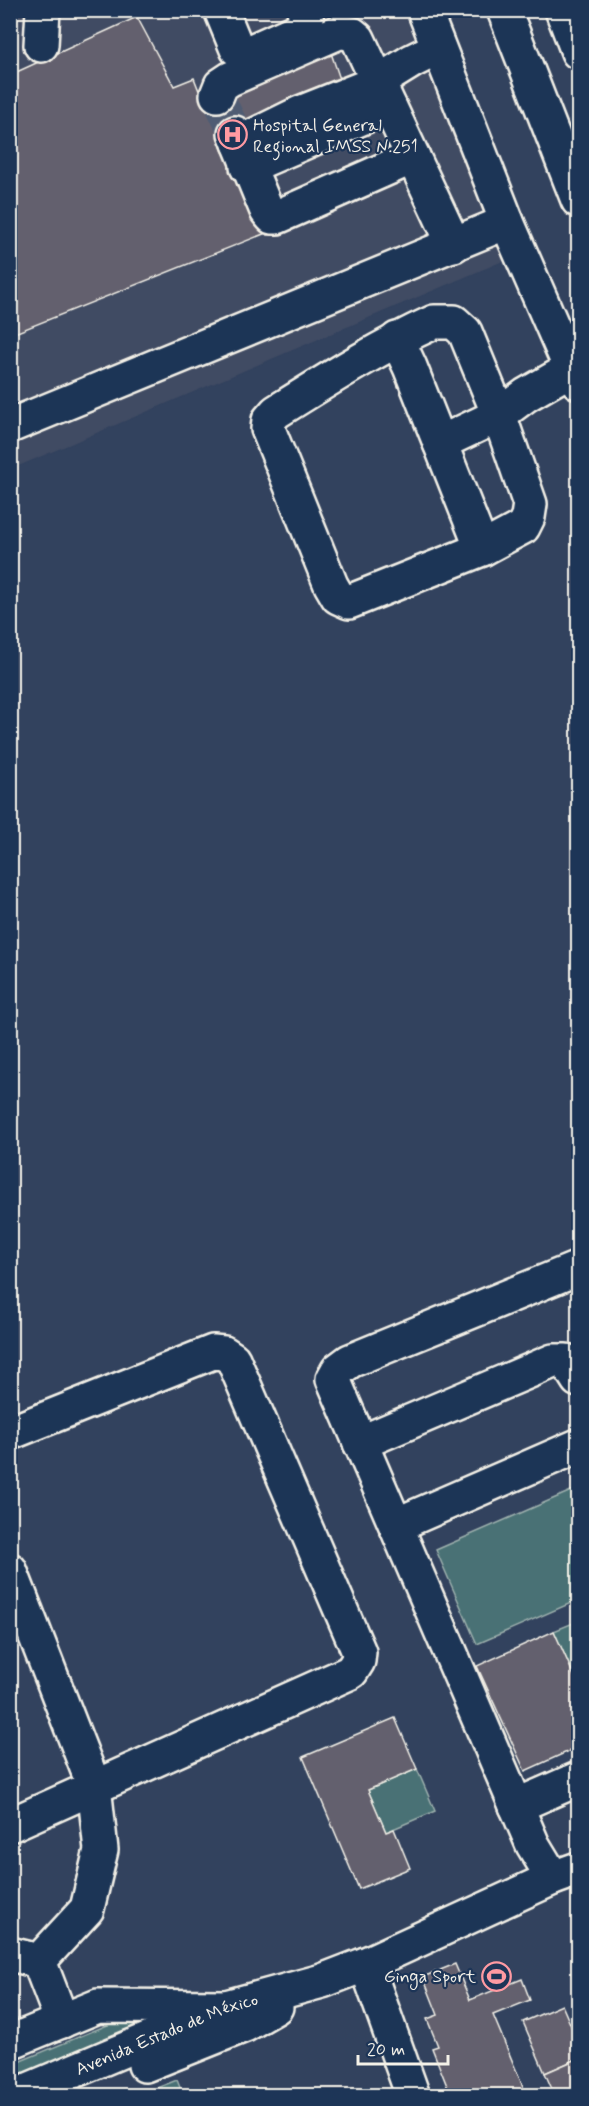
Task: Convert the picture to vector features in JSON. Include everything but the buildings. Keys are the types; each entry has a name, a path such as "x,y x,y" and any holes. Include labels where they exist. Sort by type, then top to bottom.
{"main road":[{"path":"41,45 43,10"},
{"path":"221,10 237,49 245,54 305,27 307,22 304,10"},
{"path":"424,10 507,222 575,375 526,395 499,416 440,443"},
{"path":"504,10 579,200"},
{"path":"562,10 579,51"},
{"path":"218,95 221,85 230,79 341,31 352,34 358,39 454,245"},
{"path":"413,157 277,217 272,217 267,211 240,148 384,94 412,61 438,48"},
{"path":"10,426 507,222"},
{"path":"434,322 454,322 465,332 499,416 530,504 528,517 523,527 482,549 349,602 338,597 323,564 268,429 269,420 276,412 397,339 434,322"},
{"path":"397,339 482,549"},
{"path":"566,1874 533,1845 333,1379 338,1370 350,1361 579,1268"},
{"path":"10,1433 213,1352 224,1353 233,1359 359,1652 358,1661 351,1672 10,1825"},
{"path":"360,1443 553,1361 566,1361 579,1380"},
{"path":"396,1525 579,1446"},
{"path":"10,1570 94,1786 101,1850 87,1910 25,1957 62,2021"},
{"path":"516,1806 579,1779"},
{"name":"Avenida Estado de México","path":"14,2096 226,2007 322,1981 366,1964 566,1874"},
{"path":"366,1964 413,2096"},
{"name":"Avenida Estado de México","path":"71,2096 244,2025 322,1981"},
{"path":"10,2042 98,2006 226,2007"}],"shaded area":[{"name":"Hospital General Regional IMSS N.251","path":"11,11 403,11 505,260 11,469"}],"green space":[{"path":"578,1488 578,1600 477,1644 436,1550"},
{"path":"578,1621 578,1685 554,1631"},
{"path":"417,1769 435,1811 386,1832 368,1790"},
{"path":"184,2014 11,2087 11,2065 110,2024"},
{"path":"177,2080 183,2095 139,2095"}],"tunnel":[{"path":"217,95 235,133"}],"place":[{"name":"Hospital General Regional IMSS N.251","path":"232,135"},
{"name":"Ginga Sport","path":"497,1976"}]}
